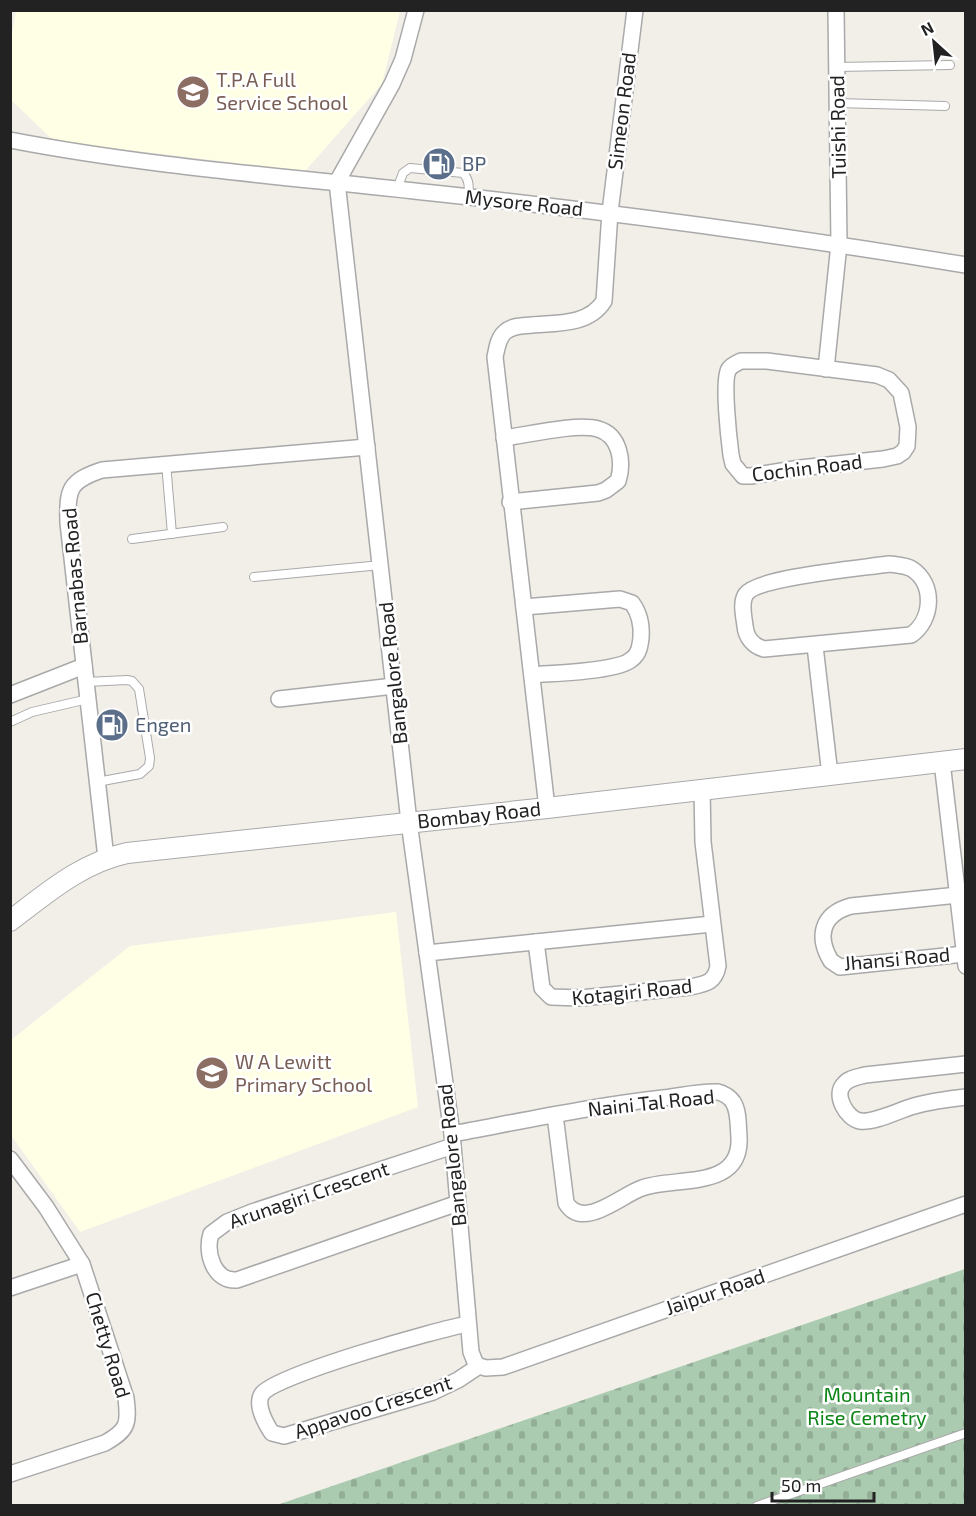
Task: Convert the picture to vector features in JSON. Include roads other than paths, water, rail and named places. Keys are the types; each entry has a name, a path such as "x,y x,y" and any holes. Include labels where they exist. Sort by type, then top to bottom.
{"street":[{"path":"337,182 396,76 416,10"},
{"name":"Simeon Road","path":"547,808 495,357 500,337 512,327 574,321 592,315 604,301 610,212 635,10"},
{"name":"Tuishi Road","path":"836,10 839,244"},
{"name":"Mysore Road","path":"10,140 78,153 152,163 610,212 839,244 966,265"},
{"name":"Bangalore Road","path":"337,182 409,822 452,1140 468,1324 475,1359"},
{"path":"826,369 839,244"},
{"name":"Cochin Road","path":"741,362 767,362 826,369 877,375 896,386 904,404 908,427 907,446 903,452 883,459 743,476 733,464 731,455 726,388 726,376 729,369 735,363 741,362"},
{"path":"504,438 582,427 599,429 614,441 621,463 618,481 606,490 586,495 510,502"},
{"name":"Barnabas Road","path":"106,858 68,523 70,489 84,476 102,470 367,447"},
{"path":"889,564 912,569 919,575 926,588 928,614 919,629 903,637 815,646 775,650 756,647 746,630 743,605 745,596 755,587 766,583 889,564"},
{"path":"524,607 620,599 632,603 641,621 640,646 637,654 631,660 610,668 532,675"},
{"path":"815,646 830,775"},
{"path":"10,695 84,666"},
{"path":"279,699 394,686"},
{"name":"Bombay Road","path":"10,921 74,874 106,858 127,853 547,808 966,759"},
{"name":"Jhansi Road","path":"942,762 958,895 965,960 852,967 840,967 831,962 825,942 824,927 826,920 838,910 851,906 958,895"},
{"name":"Kotagiri Road","path":"536,942 542,988 550,997 581,998 680,988 707,984 713,980 717,975 718,966 703,842 702,789"},
{"path":"427,953 712,924"},
{"path":"966,1064 853,1078 841,1087 840,1097 852,1119 866,1121 917,1105 966,1097"},
{"name":"Naini Tal Road","path":"452,1140 555,1115 644,1100 719,1092 730,1098 737,1111 738,1154 729,1168 711,1176 645,1186 597,1211 582,1215 572,1211 566,1203 555,1115"},
{"name":"Arunagiri Crescent","path":"452,1140 227,1222 211,1234 209,1249 211,1259 221,1276 229,1281 237,1280 458,1203"},
{"name":"Chetty Road","path":"10,1159 46,1207 82,1264 126,1398 128,1418 125,1428 118,1436 105,1443 10,1474"},
{"name":"Jaipur Road","path":"475,1359 486,1368 503,1367 966,1204"},
{"path":"10,1288 82,1264"},
{"name":"Appavoo Crescent","path":"468,1324 405,1338 281,1382 262,1394 260,1399 263,1418 272,1433 284,1436 433,1392 458,1380 475,1359"}],"lane":[{"path":"836,67 950,65"},
{"path":"837,103 945,106"},
{"path":"397,189 403,173 410,168 463,173 469,184 468,197"},
{"path":"166,463 172,534"},
{"path":"132,539 223,527"},
{"path":"254,577 381,565"},
{"path":"86,682 127,680 132,681 139,689 150,758 149,766 140,774 97,782"},
{"path":"10,722 32,712 88,699"},
{"path":"757,1506 966,1433"}],"place":[{"name":"T.P.A Full Service School","path":"193,92"},
{"name":"BP","path":"439,164"},
{"name":"Engen","path":"112,725"},
{"name":"W A Lewitt Primary School","path":"212,1073"}],"park label":[{"name":"Mountain Rise Cemetry","path":"867,1406"}]}
